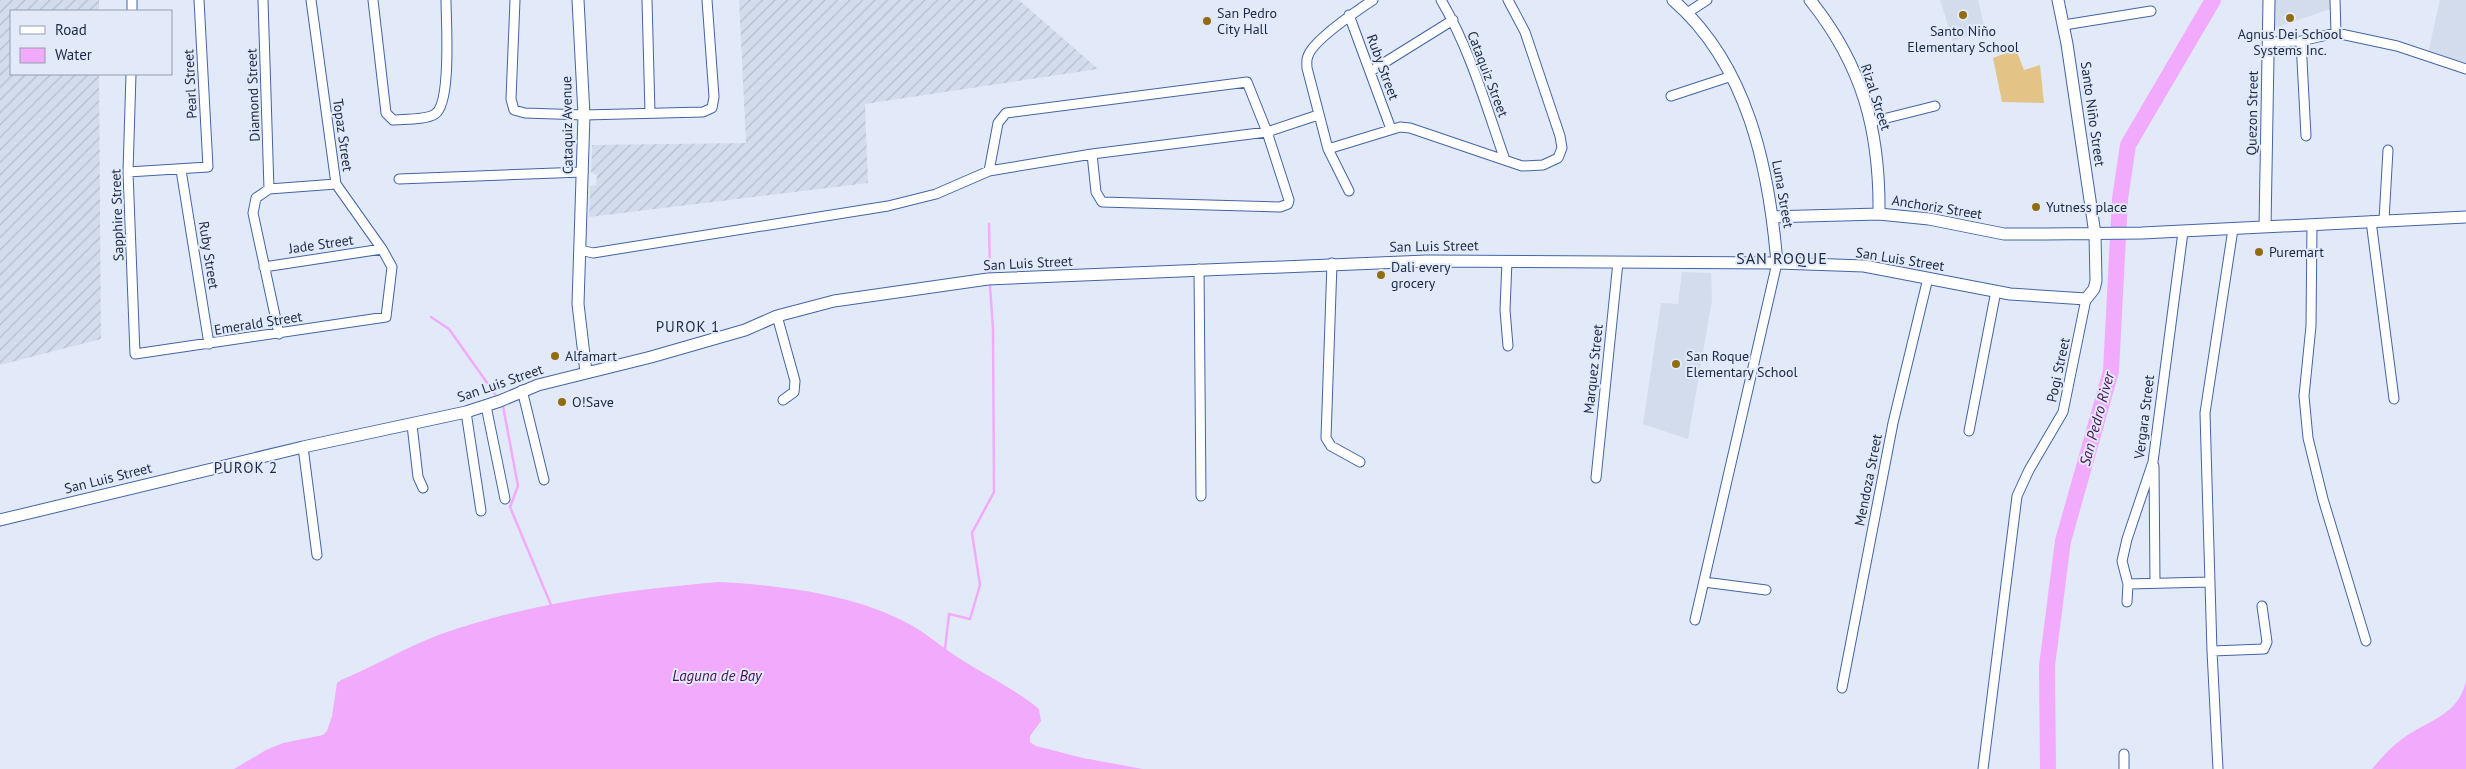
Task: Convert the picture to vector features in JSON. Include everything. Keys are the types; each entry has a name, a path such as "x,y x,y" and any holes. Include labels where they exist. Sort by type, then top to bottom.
{"street":[{"name":"Pearl Street","path":"181,170 208,166 199,0"},
{"name":"Diamond Street","path":"263,0 269,189"},
{"name":"Topaz Street","path":"311,0 336,184 382,249 392,267 386,317"},
{"path":"372,0 386,113 393,120 434,115 441,109 446,86 446,0"},
{"path":"515,0 511,99 514,110 525,114 584,115 703,112 712,108 714,97 707,0"},
{"name":"Cataquiz Avenue","path":"578,0 584,115 578,304 586,372"},
{"path":"647,0 650,113"},
{"path":"1349,191 1328,149 1307,68 1307,58 1313,48 1349,15 1373,0"},
{"name":"Cataquiz Street","path":"1441,0 1453,20 1505,160"},
{"path":"1328,149 1391,129 1410,128 1522,166 1543,165 1558,158 1562,148 1560,136 1525,32 1508,0"},
{"name":"Luna Street","path":"1672,0 1688,13 1717,49 1745,105 1761,157 1773,218 1778,263 1696,620"},
{"path":"1688,13 1707,0"},
{"name":"Rizal Street","path":"1810,0 1840,42 1860,88 1871,122 1878,157 1879,214"},
{"name":"Santo Niño Street","path":"2058,0 2101,234 2096,281 2094,289 2086,299"},
{"name":"Quezon Street","path":"2265,228 2269,0"},
{"path":"2335,0 2336,33"},
{"path":"2064,25 2151,12"},
{"name":"Ruby Street","path":"1349,15 1391,129"},
{"path":"1371,71 1453,20"},
{"path":"2268,42 2301,40 2336,33 2397,46 2466,69"},
{"path":"2301,40 2306,136"},
{"name":"Sapphire Street","path":"131,75 128,172 135,354"},
{"path":"1671,96 1732,76"},
{"path":"989,171 998,123 1002,116 1011,112 1247,82 1289,195 1288,204 1280,208 1102,202 1096,192 1092,154"},
{"path":"1871,122 1935,106"},
{"path":"580,250 593,253 888,206 936,194 989,171 1092,154 1267,132 1318,115"},
{"path":"2384,220 2388,150"},
{"path":"128,172 181,170"},
{"name":"Ruby Street","path":"181,170 209,344"},
{"path":"399,178 583,172"},
{"path":"279,334 253,213 256,198 269,189 336,184"},
{"name":"Anchoriz Street","path":"1773,218 1879,214 1929,219 2004,234 2101,234 2183,232 2466,217"},
{"path":"2371,221 2394,399"},
{"path":"2312,225 2311,326 2304,396 2308,438 2323,499 2366,641"},
{"path":"2218,769 2209,582 2205,413 2233,228"},
{"name":"Vergara Street","path":"2128,602 2128,584 2122,561 2153,462 2183,232"},
{"name":"Jade Street","path":"264,267 382,249"},
{"path":"1507,261 1505,310 1508,346"},
{"name":"San Luis Street","path":"0,520 303,447 466,412 486,406 522,390 745,330 777,316 834,301 988,279 1332,264 1507,261 1778,263 1864,266 1996,291 2086,299"},
{"name":"Marquez Street","path":"1596,478 1618,262"},
{"path":"1332,264 1326,438 1330,446 1360,462"},
{"path":"1199,270 1201,496"},
{"name":"Mendoza Street","path":"1842,688 1893,423 1928,278"},
{"path":"1969,431 1996,291"},
{"name":"Pogi Street","path":"1983,769 2017,496 2029,470 2063,412 2086,299"},
{"path":"777,316 795,381 794,392 783,400"},
{"name":"Emerald Street","path":"135,354 386,317"},
{"path":"522,390 544,480"},
{"path":"486,406 505,499"},
{"path":"466,412 481,511"},
{"path":"412,425 418,477 423,488"},
{"path":"303,447 317,555"},
{"path":"2153,462 2155,583"},
{"path":"1704,582 1766,590"},
{"path":"2128,584 2209,582"},
{"path":"2212,651 2264,649 2268,642 2262,606"},
{"path":"2124,754 2124,769"}],"shaded area":[{"path":"0,0 99,0 99,10 10,10 10,75 99,75 101,339 0,365"},
{"path":"739,0 1019,0 1098,69 865,104 868,183 589,217 590,186 596,185 597,175 591,172 592,145 746,143"},
{"name":"Santo Niño Elementary School","path":"1940,0 1978,0 1985,30 1953,41"},
{"name":"Agnus Dei School Systems Inc.","path":"2275,0 2333,0 2333,8 2275,28"},
{"path":"2440,0 2466,0 2466,63 2428,54"},
{"path":"2016,49 2024,70 2040,65 2044,103 2002,102 1993,58"},
{"name":"San Roque Elementary School","path":"1682,272 1711,273 1712,300 1688,439 1643,424 1661,303 1678,304"}],"water":[{"name":"Laguna de Bay","path":"718,582 816,593 865,605 888,614 916,628 955,656 1011,689 1039,709 1041,721 1030,736 1030,742 1036,746 1083,758 1143,769 234,769 266,750 283,743 323,735 327,731 332,716 337,683 441,634 509,614 578,599"},
{"path":"2466,681 2466,769 2372,769 2398,742 2449,710 2462,693"}],"waterway":[{"name":"San Pedro River","path":"2048,769 2047,666 2063,541 2111,371 2120,199 2128,145 2213,0"},
{"path":"989,224 990,273"},
{"path":"945,649 949,614 970,619 980,585 972,533 994,492 993,329 990,286"},
{"path":"431,317 449,329 495,394"},
{"path":"503,406 518,486 510,507 551,605"}],"place":[{"name":"Santo Niño Elementary School","path":"1963,15"},
{"name":"Agnus Dei School Systems Inc.","path":"2290,18"},
{"name":"San Pedro City Hall","path":"1207,21"},
{"name":"Yutness place","path":"2036,207"},
{"name":"Puremart","path":"2259,252"},
{"name":"Dali every grocery","path":"1381,275"},
{"name":"Alfamart","path":"555,356"},
{"name":"San Roque Elementary School","path":"1676,364"},
{"name":"O!Save","path":"562,402"}],"district":[{"name":"SAN ROQUE","path":"1782,258"},
{"name":"PUROK 1","path":"688,327"},
{"name":"PUROK 2","path":"246,468"}]}
